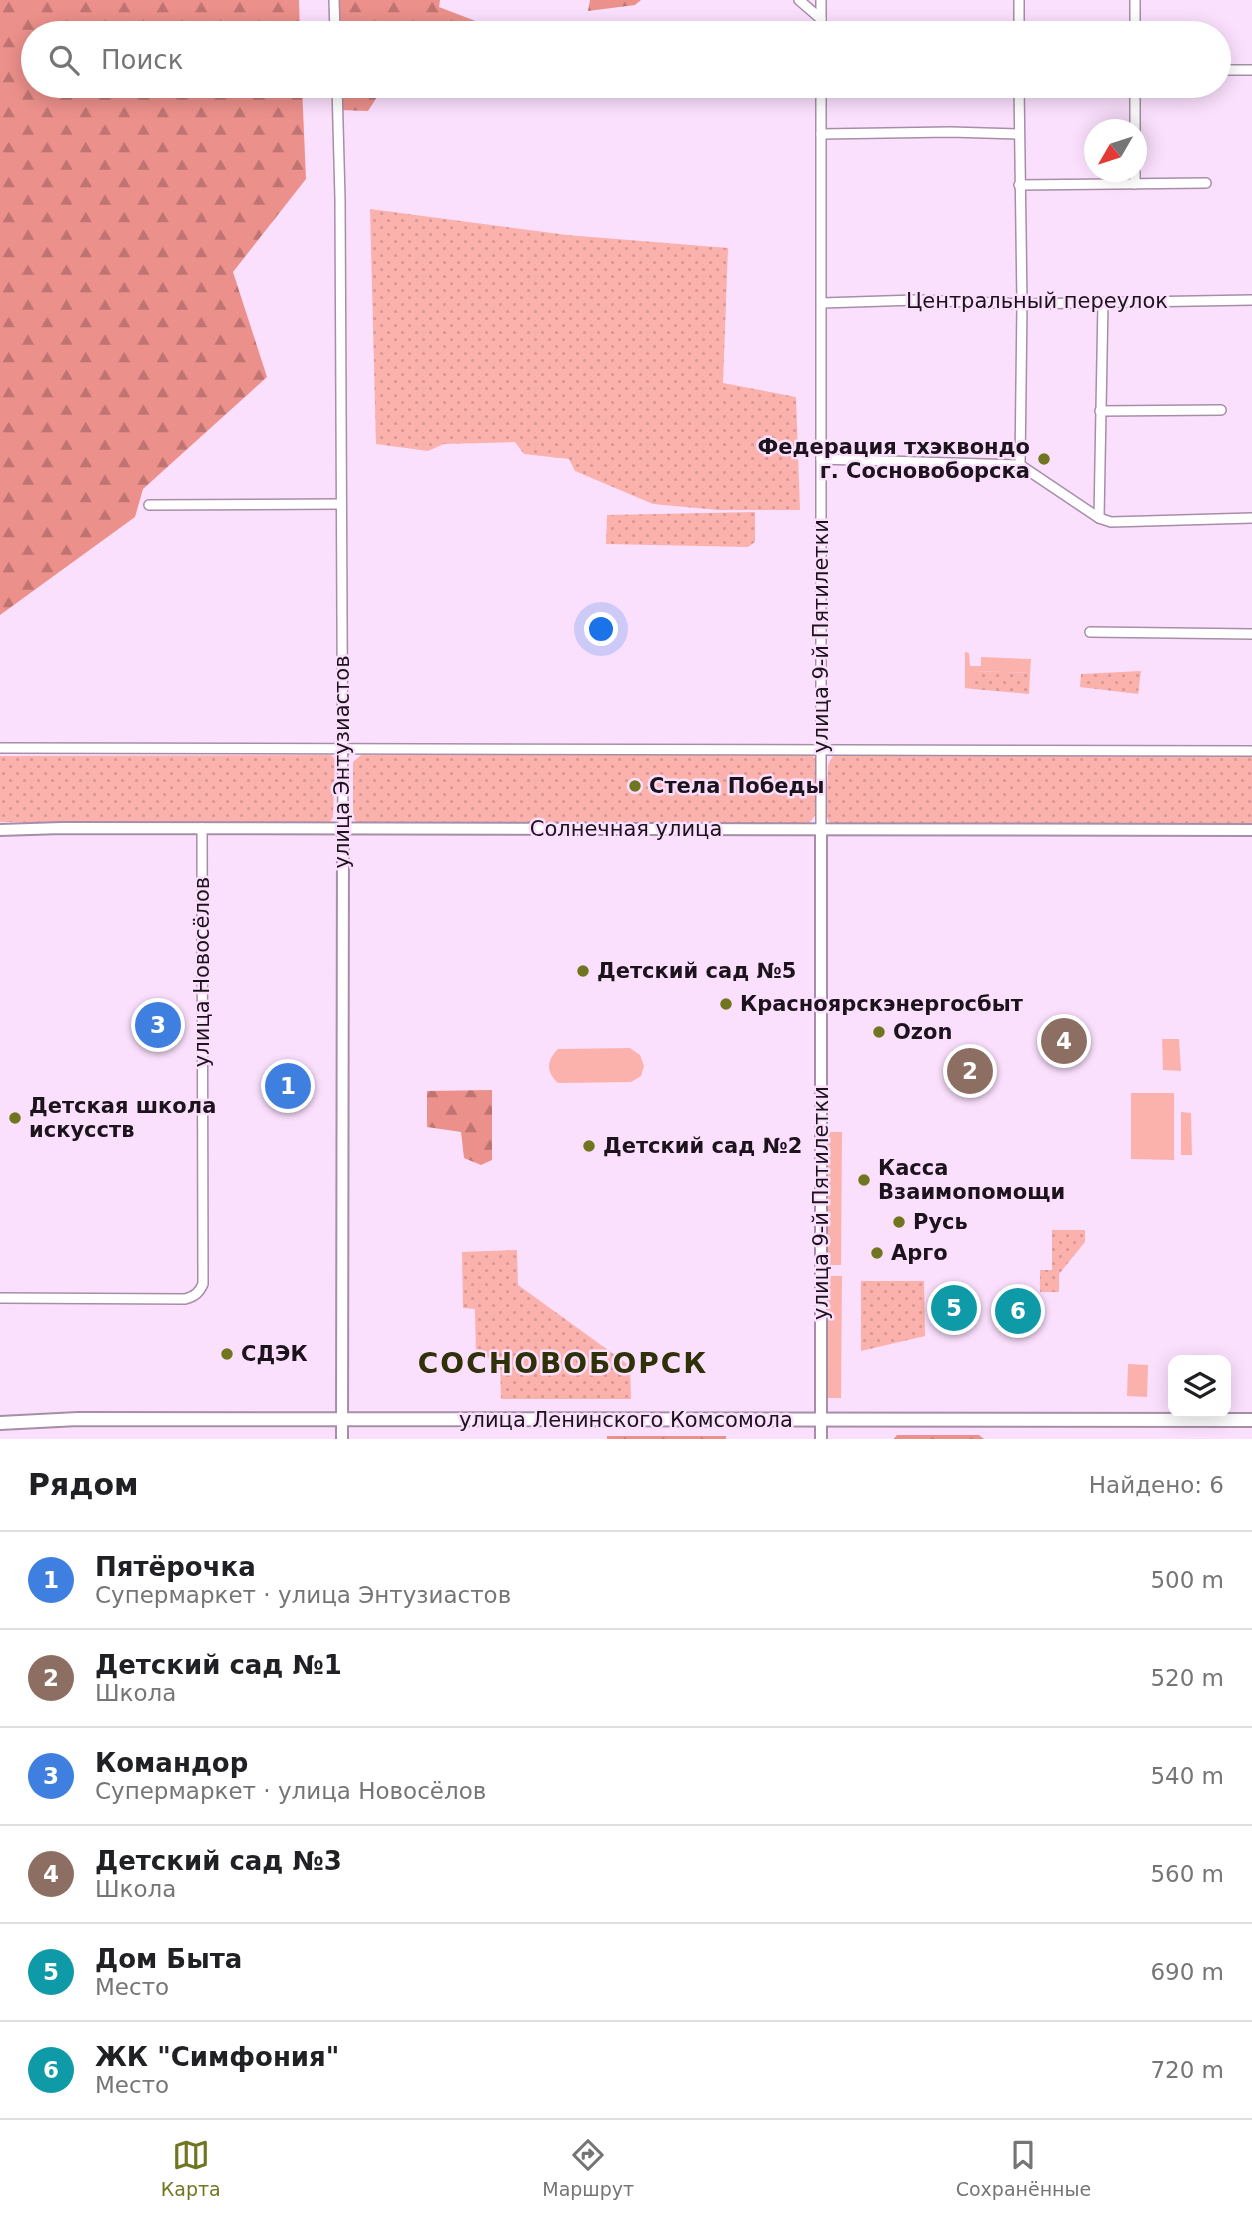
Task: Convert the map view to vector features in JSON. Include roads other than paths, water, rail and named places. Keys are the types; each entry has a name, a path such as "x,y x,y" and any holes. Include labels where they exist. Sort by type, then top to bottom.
{"main road":[{"name":"улица Ленинского Комсомола","path":"0,1423 78,1419 1252,1420"}],"street":[{"path":"334,0 335,21"},
{"path":"799,0 821,19"},
{"path":"821,0 821,19"},
{"path":"1018,0 1019,21"},
{"path":"1135,0 1135,21"},
{"path":"1231,70 1252,70"},
{"name":"улица Энтузиастов","path":"337,98 341,198 342,1439"},
{"name":"улица 9-й Пятилетки","path":"821,98 821,1439"},
{"path":"1019,98 1022,304 1020,465"},
{"path":"1135,98 1135,119"},
{"path":"821,134 1019,134"},
{"path":"1019,184 1206,183"},
{"name":"Центральный переулок","path":"822,303 916,300 1022,304 1252,300"},
{"path":"1099,518 1103,302"},
{"path":"1100,411 1221,410"},
{"path":"821,459 1020,465 1099,518 1111,522 1252,519"},
{"path":"149,505 341,504"},
{"path":"1090,632 1252,634"},
{"path":"0,748 1252,751"},
{"name":"улица Новосёлов","path":"0,1298 185,1299 200,1292 203,1284 202,828"},
{"name":"Солнечная улица","path":"0,830 1252,830"}],"place":[{"name":"Федерация тхэквондо г. Сосновоборска","path":"1044,459"},
{"name":"Стела Победы","path":"635,786"},
{"name":"Детский сад №5","path":"583,971"},
{"name":"Красноярскэнергосбыт","path":"726,1004"},
{"name":"Командор","path":"158,1025"},
{"name":"Ozon","path":"879,1032"},
{"name":"Детский сад №3","path":"1064,1041"},
{"name":"Детский сад №1","path":"970,1071"},
{"name":"Пятёрочка","path":"288,1086"},
{"name":"Детская школа искусств","path":"15,1118"},
{"name":"Детский сад №2","path":"589,1146"},
{"name":"Касса Взаимопомощи","path":"864,1180"},
{"name":"Русь","path":"899,1222"},
{"name":"Арго","path":"877,1253"},
{"name":"Дом Быта","path":"954,1308"},
{"name":"ЖК \"Симфония\"","path":"1018,1311"},
{"name":"СДЭК","path":"227,1354"}],"district":[{"name":"СОСНОВОБОРСК","path":"563,1363"}]}
